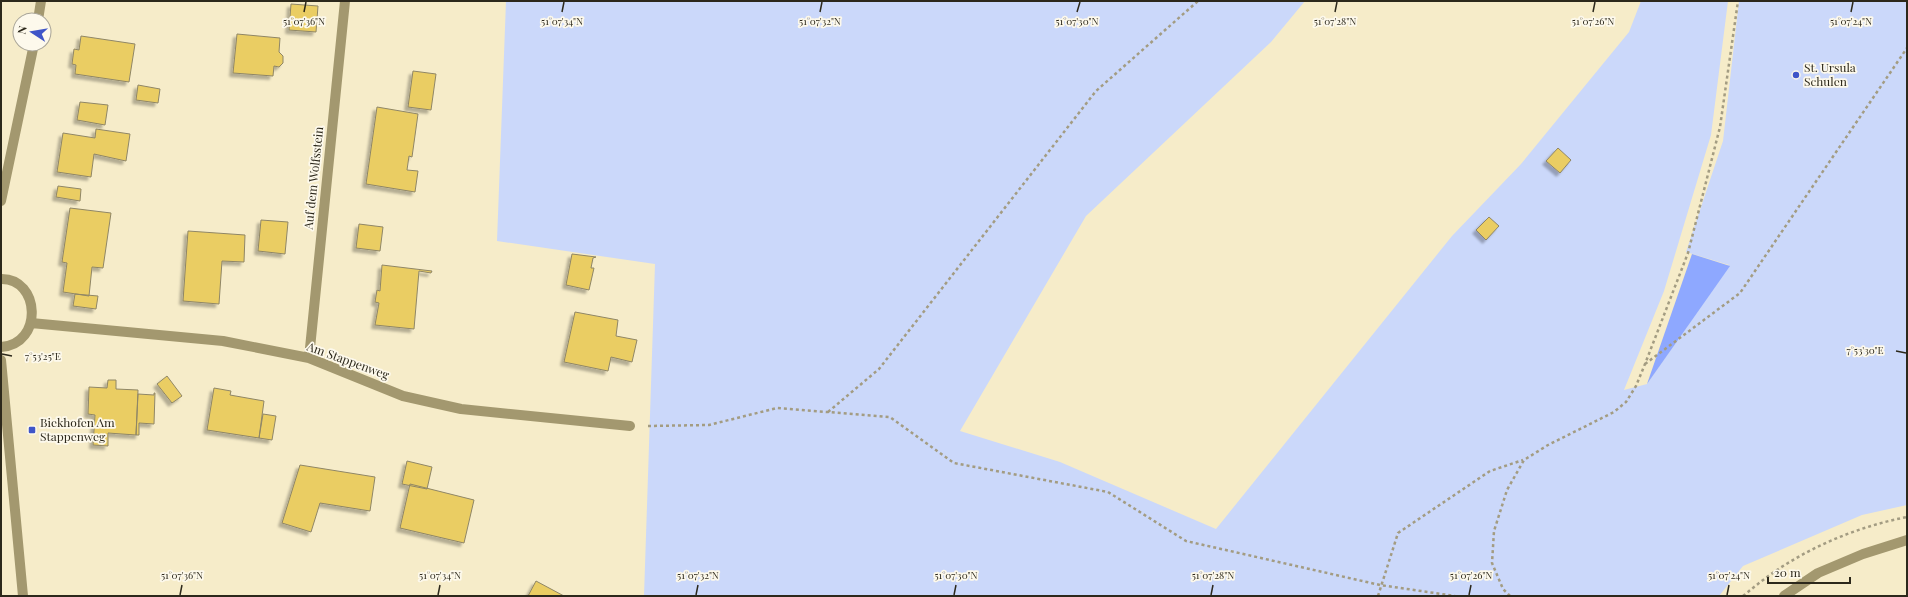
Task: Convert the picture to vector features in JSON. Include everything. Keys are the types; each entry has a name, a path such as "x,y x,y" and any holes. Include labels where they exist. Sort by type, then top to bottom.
{"street":[{"path":"39,12 41,1"},
{"name":"Auf dem Wolfsstein","path":"309,358 345,1"},
{"path":"1,201 32,52"},
{"path":"1,279 16,284 26,293 32,305 31,323 28,331 19,341 1,347"},
{"name":"Am Stappenweg","path":"31,323 223,341 309,358 403,396 461,409 630,426"},
{"path":"1,360 23,596"},
{"path":"1784,596 1818,573 1863,554 1907,540"}],"path":[{"path":"828,412 879,369 1096,91 1198,1"},
{"path":"1378,596 1380,585 1398,533 1490,471 1524,460 1548,445 1614,412 1626,402 1636,386 1688,253 1720,127 1738,1"},
{"path":"1645,364 1740,293 1907,48"},
{"path":"630,426 709,425 777,408 890,417 954,463 1108,492 1186,540 1380,585 1455,596"},
{"path":"1510,596 1503,589 1492,563 1494,531 1507,490 1524,460"}],"shaded area":[{"path":"506,1 1305,1 1271,42 1086,216 960,431 1060,462 1216,529 1452,236 1521,164 1629,32 1641,1 1728,1 1711,135 1664,291 1624,390 1647,384 1729,265 1686,252 1723,141 1739,1 1907,1 1907,505 1862,515 1743,566 1719,596 644,596 655,264 497,241"},
{"path":"1692,254 1730,266 1647,384"}],"building":[{"path":"291,4 318,6 316,32 289,30"},
{"path":"237,34 280,38 279,52 283,56 283,63 279,67 274,66 273,76 233,73"},
{"path":"81,36 135,44 129,82 75,74 76,65 72,64 74,49 79,50"},
{"path":"413,71 436,74 431,110 408,107"},
{"path":"138,85 160,89 158,103 136,100"},
{"path":"80,102 108,105 105,125 77,120"},
{"path":"377,107 418,114 412,157 409,156 407,170 418,171 415,192 366,184"},
{"path":"96,129 130,134 126,161 94,154 91,177 57,172 63,133 95,138"},
{"path":"1558,148 1571,160 1560,173 1546,161"},
{"path":"58,186 81,189 80,201 56,197"},
{"path":"70,208 111,213 103,268 92,267 89,296 63,292 67,263 62,262"},
{"path":"1489,217 1499,226 1486,240 1476,230"},
{"path":"261,220 288,222 285,254 258,251"},
{"path":"359,224 383,227 380,251 356,248"},
{"path":"188,231 245,235 244,262 222,261 219,304 183,301"},
{"path":"572,254 596,257 593,258 591,268 594,268 589,290 566,285"},
{"path":"382,265 432,271 431,273 419,271 414,329 375,325 379,303 375,302 377,290 380,291"},
{"path":"75,294 98,296 96,309 73,306"},
{"path":"575,312 618,320 616,336 637,340 632,362 611,357 608,371 564,362"},
{"path":"167,376 182,396 172,403 157,384"},
{"path":"108,380 116,380 116,389 138,390 136,435 108,433 108,446 93,445 95,415 88,414 89,387 107,388"},
{"path":"214,388 231,391 230,395 264,401 259,438 207,430"},
{"path":"155,393 154,424 139,423 139,435 136,435 138,394 154,395"},
{"path":"263,414 276,416 272,440 259,438"},
{"path":"407,461 432,467 427,489 402,484"},
{"path":"300,465 375,477 370,511 320,503 311,532 282,523"},
{"path":"410,484 474,500 464,543 400,528"},
{"path":"536,581 564,596 528,596"}],"place":[{"name":"St. Ursula Schulen","path":"1796,75"},
{"name":"Biekhofen Am Stappenweg","path":"32,430"}]}
